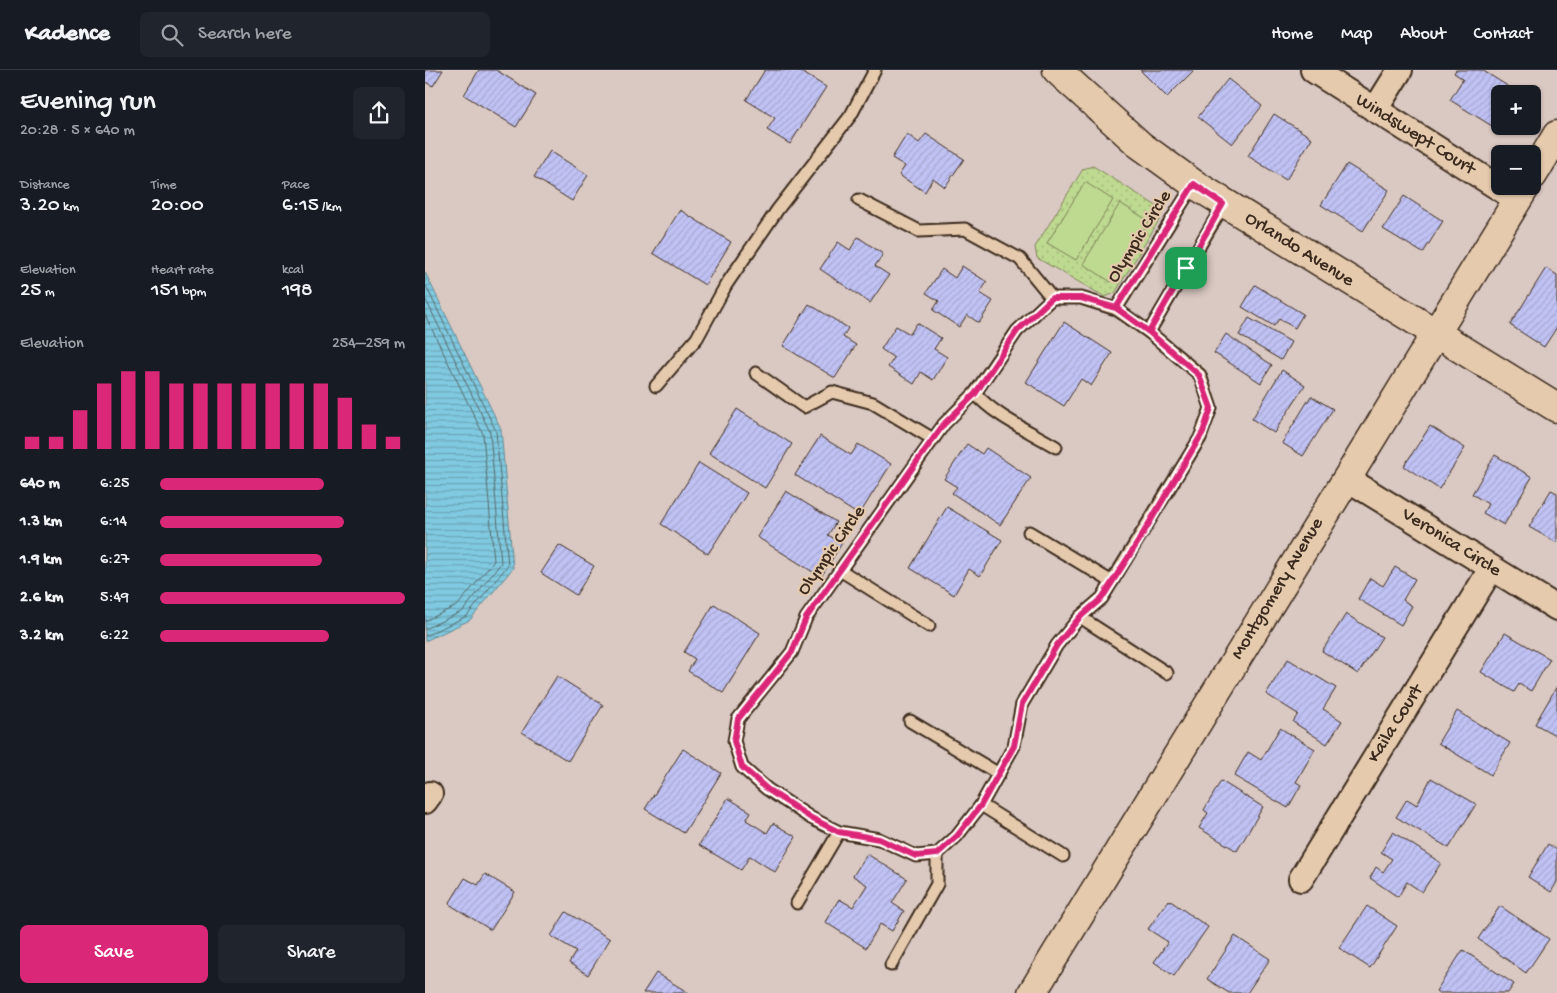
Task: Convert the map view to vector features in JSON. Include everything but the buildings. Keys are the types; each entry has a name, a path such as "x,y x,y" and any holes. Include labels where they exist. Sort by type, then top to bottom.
{"street":[{"name":"Orlando Avenue","path":"1057,70 1141,145 1223,204 1557,408"},
{"name":"Windswept Court","path":"1313,70 1375,110 1491,175"},
{"path":"1375,110 1400,70"},
{"path":"1541,162 1557,135"},
{"name":"Montgomery Avenue","path":"1032,993 1434,333 1521,195"},
{"name":"Veronica Circle","path":"1346,478 1557,608"},
{"name":"Kaila Court","path":"1301,878 1491,569"}],"lane":[{"path":"656,386 697,338 726,285 778,209 851,115 875,70"},
{"name":"Olympic Circle","path":"1116,308 1194,184"},
{"path":"859,200 919,231 965,229 1020,259 1052,298"},
{"path":"1149,332 1223,204"},
{"name":"Olympic Circle","path":"1052,298 1081,298 1116,308 1149,332 1199,375 1211,408 1200,438 1102,598 1080,617 1057,645 1022,704 1014,746 981,805 957,836 937,854 916,856 879,839 839,832 811,818 761,784 742,767 734,741 738,719 792,652 806,618 933,439 944,424 975,394 1017,331 1052,298"},
{"path":"756,373 804,407 832,392 865,400 933,439"},
{"path":"975,394 981,401 997,412 1056,447"},
{"path":"1029,532 1112,582"},
{"path":"840,570 929,626"},
{"path":"1080,617 1167,673"},
{"path":"910,721 999,774"},
{"path":"981,805 1063,856"},
{"path":"797,903 839,832"},
{"path":"891,965 937,884 937,854"}],"green space":[{"path":"1093,166 1158,207 1161,217 1115,293 1105,297 1037,258 1035,247 1083,169"},
{"path":"1085,182 1113,200 1076,260 1047,243"},
{"path":"1120,203 1149,221 1111,282 1083,264"}],"water":[{"path":"425,272 501,429 513,568 470,620 425,641"}],"route":[{"path":"1186,268 1149,332 1116,308 1081,298 1052,298 1017,331 975,394 944,424 933,439 806,618 792,652 738,719 734,741 742,767 767,789 811,818 839,832 879,839 916,856 937,854 957,836 981,805 1014,746 1022,704 1057,645 1080,617 1102,598 1138,542 1203,432 1211,408 1199,375 1149,332 1116,308 1194,184 1223,204 1186,268"}]}
